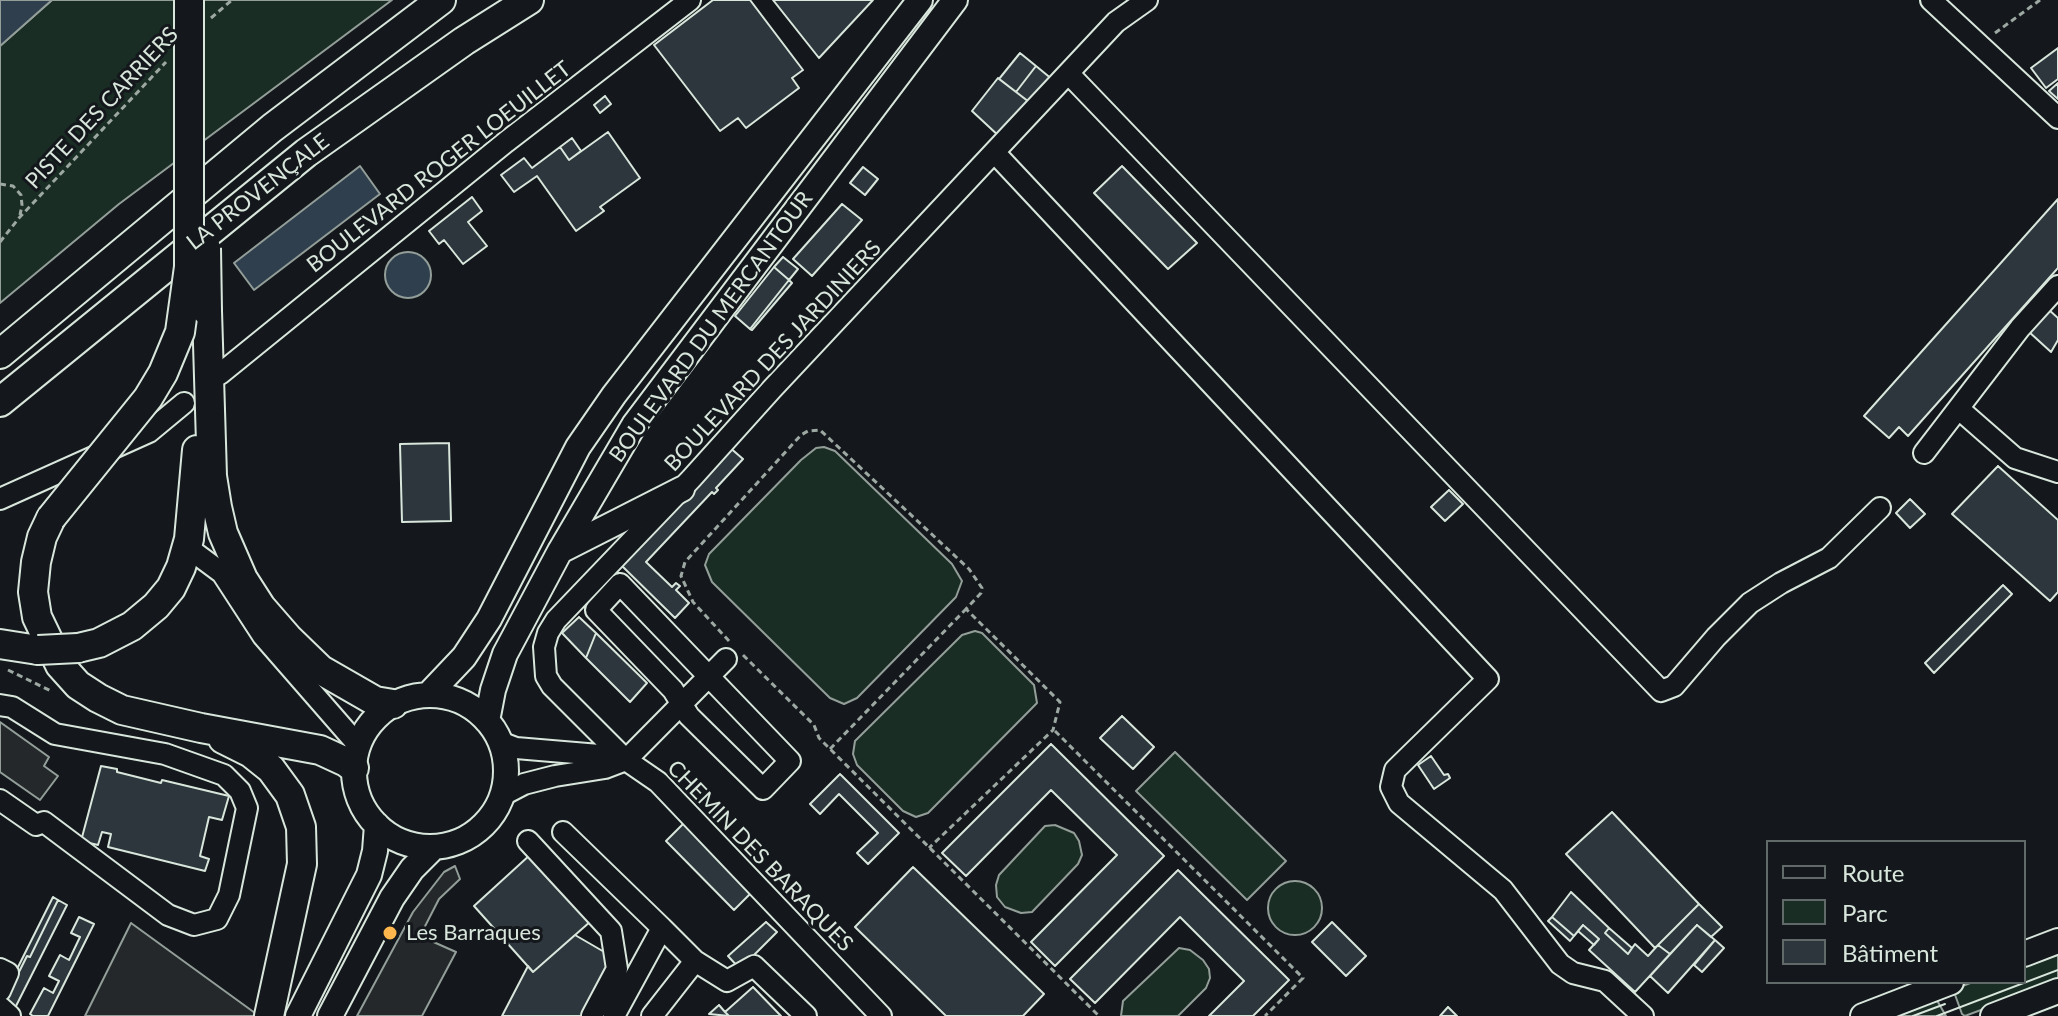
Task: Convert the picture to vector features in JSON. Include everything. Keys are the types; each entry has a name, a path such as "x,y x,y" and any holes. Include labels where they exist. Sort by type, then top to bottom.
{"highway":[{"path":"189,0 189,267 180,332 163,373 148,398 51,518 36,562 33,592 37,617 60,665 78,685 122,710 320,750 346,762 356,757"},
{"name":"LA PROVENÇALE","path":"0,354 272,128 441,0"},
{"name":"LA PROVENÇALE","path":"0,402 306,153 464,41 529,0"},
{"path":"207,10 207,311 212,476 223,533 243,579 261,607 288,638 321,670 375,701 393,704"},
{"path":"0,644 38,650 78,648 99,643 142,619 171,588 187,547 207,311"},
{"path":"201,728 251,753 271,769 290,795 301,827 302,864 269,1016"}],"main road":[{"name":"BOULEVARD DU MERCANTOUR","path":"428,695 464,657 489,619 578,447 614,395 920,0"},
{"name":"BOULEVARD DU MERCANTOUR","path":"487,721 505,654 560,551 634,425 955,0"},
{"path":"560,551 682,489"},
{"path":"428,695 450,697 470,707 487,721 500,742 505,760 501,796 486,822 475,832 434,847 413,845 393,837 377,825 364,808 356,789 356,757 366,729 393,704 410,697 428,695"},
{"path":"298,1016 369,875 377,825"},
{"path":"330,1016 392,898 412,869 434,847"},
{"path":"2026,953 2058,941"},
{"path":"1863,1016 1946,984"},
{"path":"1993,1016 2058,991"}],"street":[{"name":"BOULEVARD ROGER LOEUILLET","path":"220,374 506,142 690,0"},
{"name":"BOULEVARD DES JARDINIERS","path":"626,760 552,686 546,676 544,647 556,620 682,489 1116,22 1147,0"},
{"path":"1931,0 2058,118"},
{"path":"1069,74 1661,691 1674,686 1750,603 1829,558 1880,508"},
{"path":"995,153 1488,679 1395,770 1391,787 1399,803 1503,890 1560,964 1573,973 1605,981 1643,1016"},
{"path":"1924,453 2020,328 2058,286"},
{"path":"0,499 149,432 184,403"},
{"path":"1959,409 2015,458 2058,472"},
{"path":"187,547 222,573 263,636 356,757"},
{"path":"620,584 790,761 763,789 680,706 673,690 596,610 620,584"},
{"path":"501,796 524,784 605,768 626,760 726,659"},
{"path":"0,705 12,707 55,734 165,754 224,775 240,791 247,808 229,895 217,919 194,925 168,915 44,822 36,825 0,800"},
{"path":"500,742 516,748 626,760"},
{"name":"CHEMIN DES BARAQUES","path":"626,760 658,782 881,1016"},
{"path":"563,832 695,961 727,981 754,966 806,1016"},
{"path":"528,841 611,931 617,969 592,1016"},
{"path":"614,1016 662,928"},
{"path":"652,1016 695,961"},
{"path":"0,969 8,973 0,991"},
{"path":"0,1007 10,1016"}],"path":[{"name":"PISTE DES CARRIERS","path":"207,10 232,0"},
{"path":"1978,44 2040,0"},
{"name":"PISTE DES CARRIERS","path":"0,242 176,52"},
{"path":"0,184 13,186 21,195 19,218"},
{"path":"830,749 966,609 982,588 969,569 820,430 801,435 685,562 681,576 693,602 814,725 819,738 830,749 929,848 1099,1016"},
{"path":"929,848 1053,730 1060,702 966,609"},
{"path":"0,668 15,672 52,691"},
{"path":"1053,730 1303,978 1265,1016"}],"green space":[{"path":"52,0 392,0 119,204 0,303 0,46"},
{"path":"816,448 835,451 952,564 962,581 956,597 857,698 844,704 830,698 712,582 705,565 709,554 801,460"},
{"path":"975,631 982,633 1034,685 1037,703 928,813 916,817 903,811 857,765 853,754 855,741 962,635"},
{"path":"1175,752 1286,861 1247,900 1136,791"},
{"path":"1055,825 1074,833 1079,841 1082,855 1078,864 1032,912 1021,913 1005,907 997,897 999,875 1045,826"},
{"path":"1295,881 1314,889 1322,908 1314,927 1295,935 1276,927 1268,908 1276,889"},
{"path":"1179,948 1190,950 1203,960 1210,978 1206,988 1178,1016 1121,1016 1123,1001"},
{"path":"2058,950 2058,981 1965,1016 1962,1014 1954,992 1957,988 1968,984 2026,984 2026,962"},
{"path":"1935,997 1946,1016 1883,1016"}],"shaded area":[{"path":"0,722 49,757 44,766 58,776 40,800 0,772"},
{"path":"455,866 460,879 439,899 420,936 456,952 422,1016 357,1016 413,912 444,872"},
{"path":"131,923 255,1013 254,1016 85,1016"}],"water":[{"path":"0,0 52,0 0,46"},
{"path":"360,166 380,194 254,290 234,263"},
{"path":"408,252 424,259 431,275 424,291 408,298 392,291 385,275 392,259"}],"building":[{"path":"713,0 750,0 803,70 792,78 799,88 746,128 738,118 720,131 654,45"},
{"path":"773,0 873,0 819,58"},
{"path":"2058,48 2058,79 2046,88 2031,68"},
{"path":"1020,53 1036,66 1016,92 999,79"},
{"path":"1036,66 1053,80 1033,105 1016,92"},
{"path":"998,78 1033,105 1001,138 972,111"},
{"path":"2058,83 2058,99 2049,91"},
{"path":"605,96 611,104 600,113 594,105"},
{"path":"608,132 640,178 600,207 604,211 576,231 537,176 514,192 501,175 524,158 532,168 560,147 569,160"},
{"path":"572,138 581,151 569,160 560,147"},
{"path":"1122,166 1197,243 1168,269 1094,193"},
{"path":"863,167 878,179 865,195 850,183"},
{"path":"472,197 482,211 468,222 487,246 463,264 444,240 439,244 429,231"},
{"path":"2058,199 2058,268 1908,436 1899,427 1889,438 1864,416"},
{"path":"842,204 862,220 812,276 793,259"},
{"path":"783,257 798,269 789,280 774,267"},
{"path":"774,267 789,280 750,329 735,316"},
{"path":"789,280 792,283 750,329"},
{"path":"2048,309 2058,318 2058,340 2051,352 2028,331"},
{"path":"449,443 451,521 402,522 400,444"},
{"path":"728,446 743,459 716,488 718,490 714,494 712,492 646,562 672,587 676,583 680,586 676,590 689,603 675,618 620,564"},
{"path":"1998,466 2058,520 2058,592 2050,601 1952,514"},
{"path":"1449,490 1463,504 1445,521 1431,507"},
{"path":"1910,499 1925,514 1910,528 1896,513"},
{"path":"2003,585 2012,594 1934,673 1925,663"},
{"path":"579,617 596,633 586,658 562,633"},
{"path":"596,633 647,683 630,702 586,658"},
{"path":"1122,716 1154,747 1133,769 1100,738"},
{"path":"1051,744 1164,856 1055,966 1031,942 1117,855 1051,790 966,876 942,853"},
{"path":"1431,756 1444,775 1448,774 1450,778 1434,789 1418,765"},
{"path":"101,766 161,783 162,780 229,796 222,820 209,817 200,856 209,859 205,871 108,847 111,834 102,832 98,845 81,841"},
{"path":"840,774 899,833 868,864 857,853 878,833 839,794 820,814 810,804"},
{"path":"1612,812 1699,904 1655,948 1566,854"},
{"path":"684,823 751,893 734,910 666,841"},
{"path":"531,854 591,921 533,972 474,906"},
{"path":"913,867 1044,994 1023,1016 946,1016 855,927"},
{"path":"1178,870 1289,980 1253,1016 1209,1016 1244,981 1180,917 1095,1003 1070,979"},
{"path":"1571,892 1609,928 1605,933 1628,954 1635,944 1648,956 1658,945 1670,954 1635,992 1589,950 1599,939 1583,925 1574,936 1552,917"},
{"path":"53,897 58,900 30,957 27,956 19,972 16,971"},
{"path":"58,900 67,905 15,1008 0,1000 16,971 19,972 27,956 30,957"},
{"path":"1699,904 1722,927 1711,937 1697,925 1670,954 1658,945"},
{"path":"79,917 94,924 48,1016 33,1016 30,1014 44,988 53,993 59,981 49,976 60,955 69,960 80,937 71,933"},
{"path":"1552,917 1574,936 1570,941 1548,921"},
{"path":"766,922 777,932 740,969 728,956"},
{"path":"1332,922 1366,956 1346,976 1312,942"},
{"path":"1583,925 1599,939 1594,945 1578,931"},
{"path":"1697,925 1715,940 1668,993 1650,976"},
{"path":"1609,928 1632,948 1628,954 1605,933"},
{"path":"575,935 606,953 608,980 588,1016 502,1016 528,966 533,972"},
{"path":"1715,940 1724,948 1702,972 1694,965"},
{"path":"753,987 781,1016 729,1016 725,1012"},
{"path":"719,1005 725,1012 729,1016 709,1014"},
{"path":"1448,1007 1457,1016 1440,1016"}],"tram line":[{"path":"2026,982 2058,970"},
{"path":"1937,1016 2021,984"},
{"path":"1913,1016 1945,1004"}],"place":[{"name":"Les Barraques","path":"390,933"}]}
